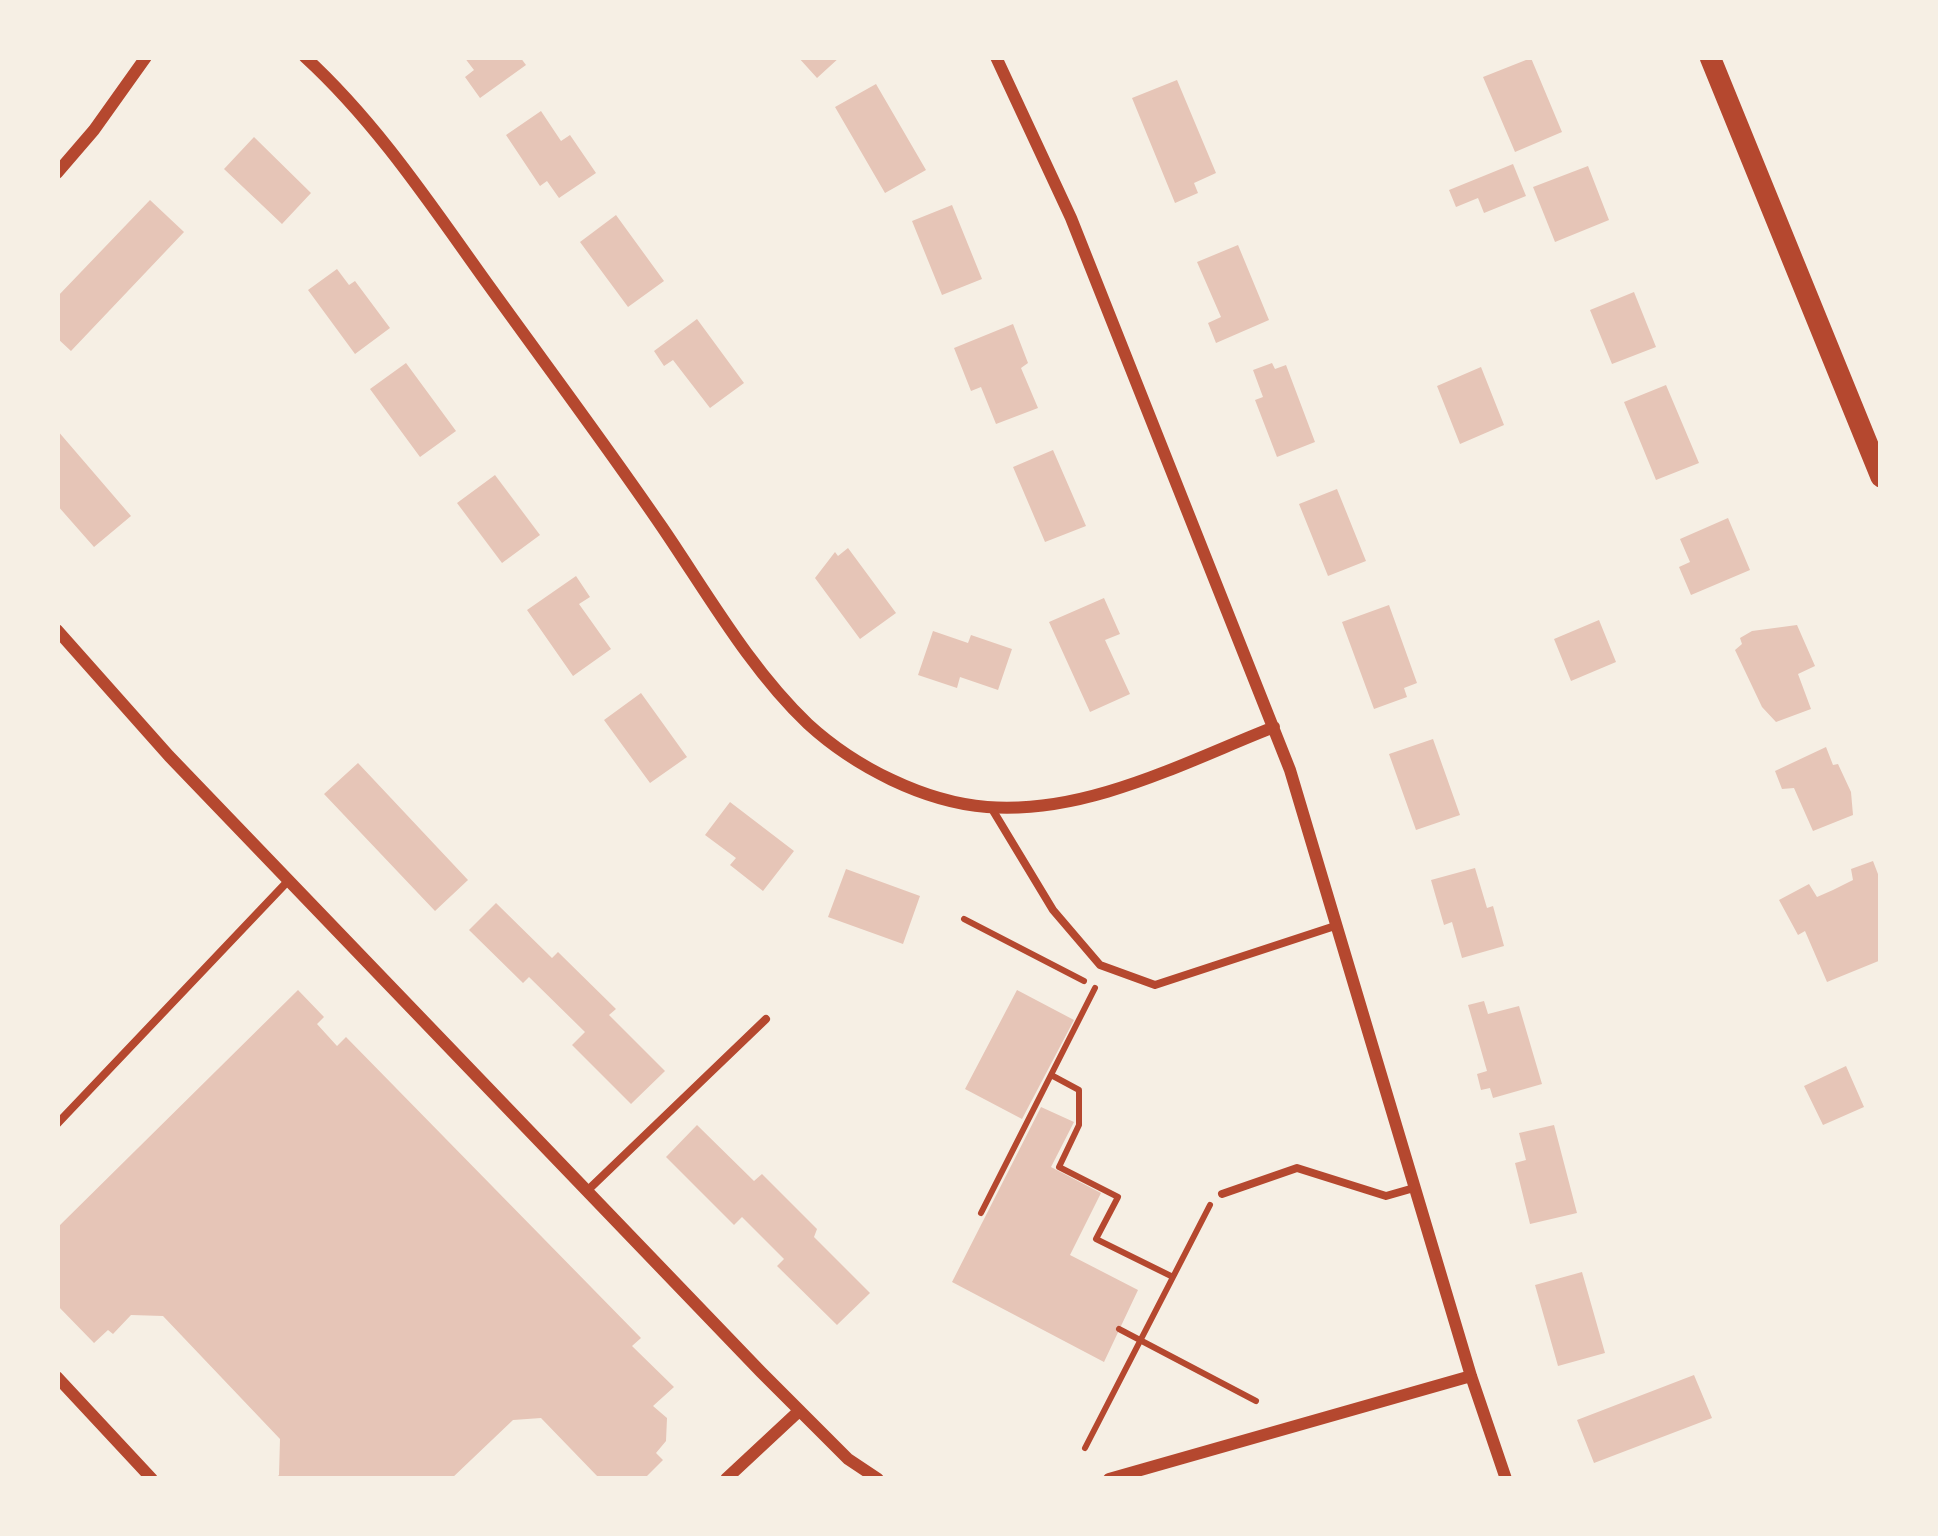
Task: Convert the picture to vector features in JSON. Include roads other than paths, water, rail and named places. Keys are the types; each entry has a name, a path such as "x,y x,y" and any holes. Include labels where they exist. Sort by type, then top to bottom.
{"street":[{"path":"57,173 146,57"},
{"path":"305,57 362,114 734,633 789,705 831,743 905,786 991,808 1077,800 1274,728"},
{"path":"995,57 1071,218 1274,728 1338,925 1471,1376 1507,1479"},
{"path":"1710,57 1881,477"},
{"path":"57,630 169,756 799,1411 848,1459 878,1479"},
{"path":"1109,1479 1471,1376"},
{"path":"57,1378 152,1479"},
{"path":"726,1479 799,1411"}],"lane":[{"path":"991,808 1053,910 1100,965 1155,985 1338,925"},
{"path":"57,1124 288,881"},
{"path":"588,1190 766,1019"},
{"path":"1222,1194 1297,1168 1385,1196 1415,1187"}]}
